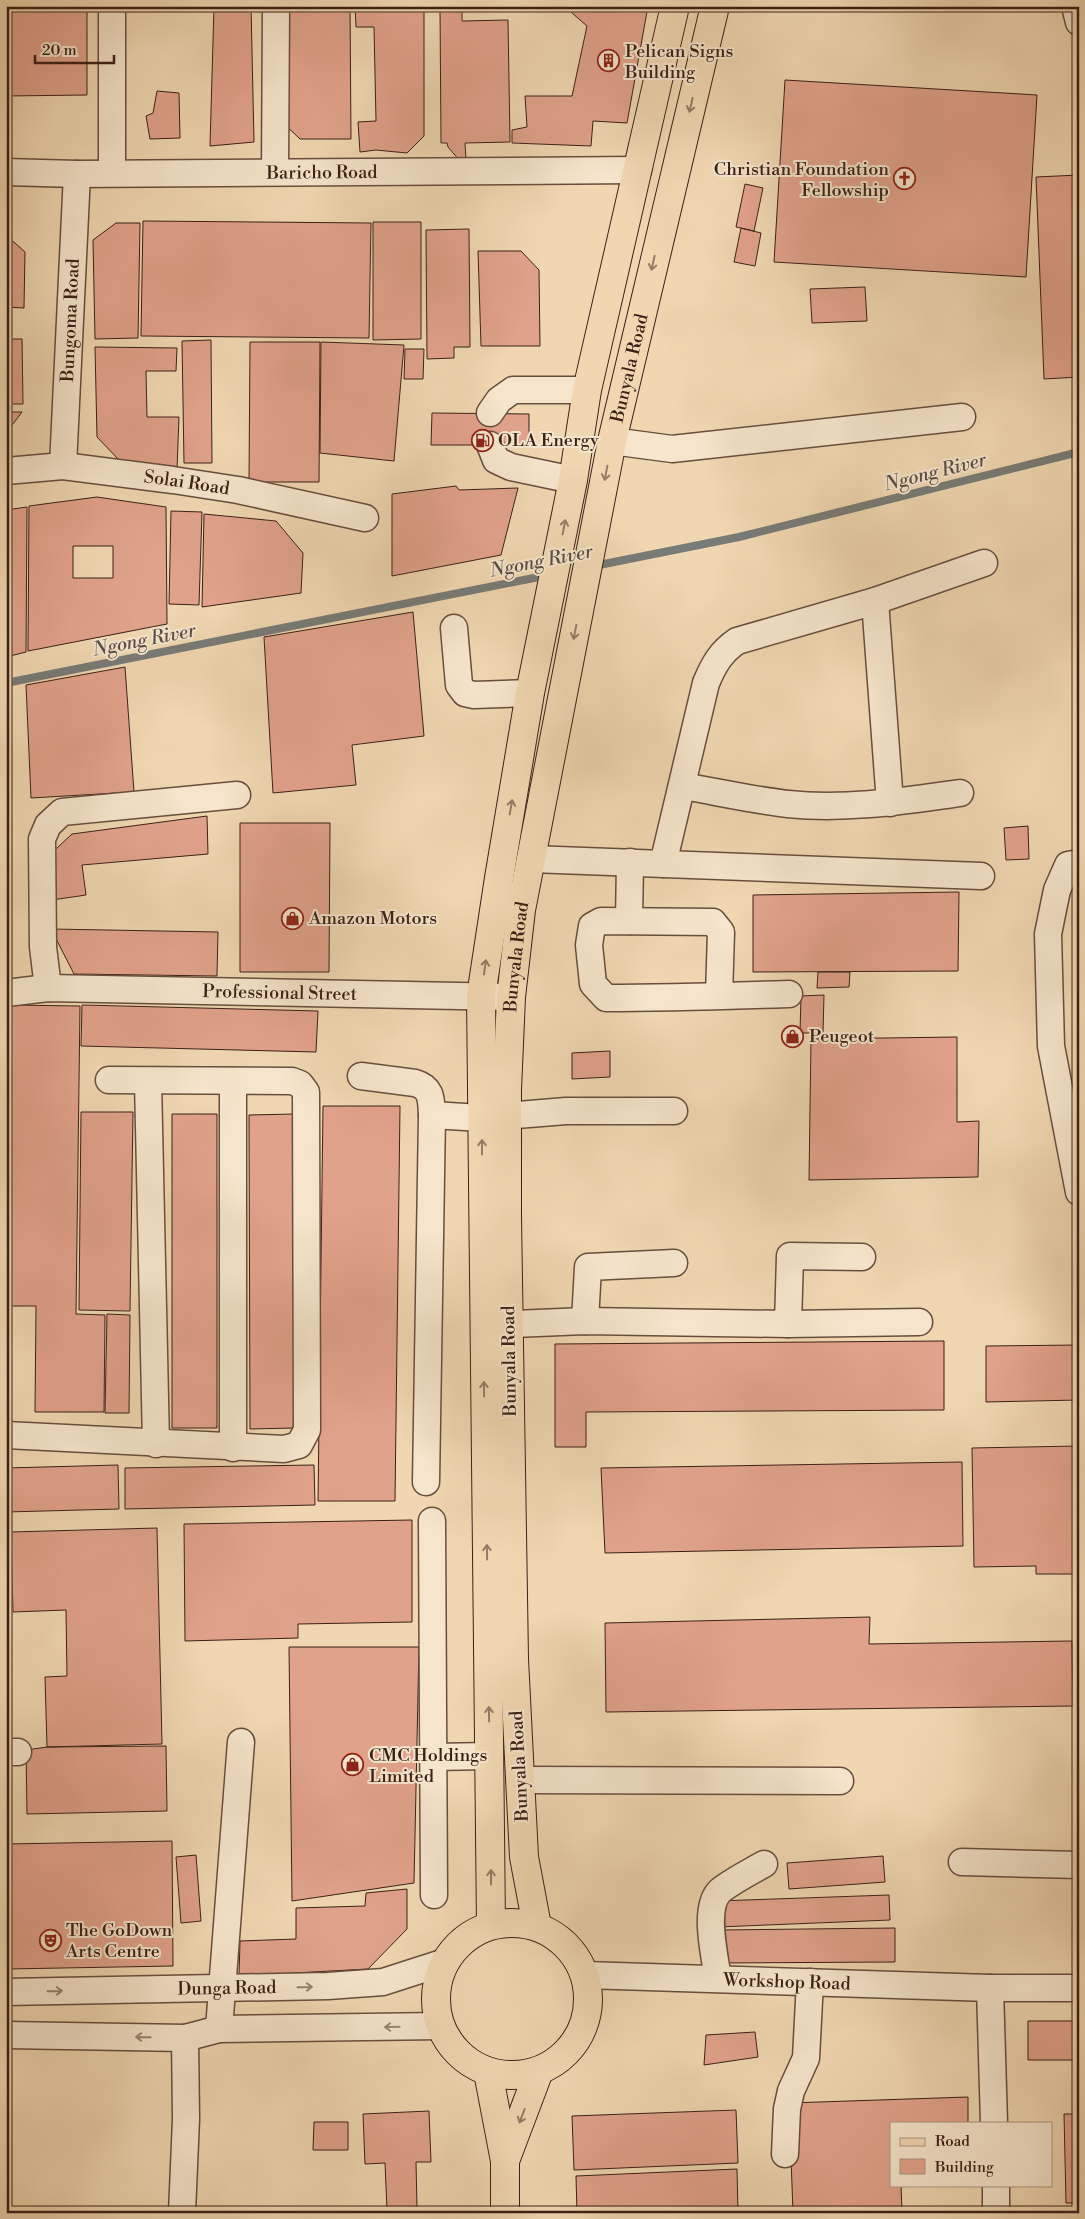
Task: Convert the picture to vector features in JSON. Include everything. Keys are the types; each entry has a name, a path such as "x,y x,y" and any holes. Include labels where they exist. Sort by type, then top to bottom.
{"main road":[{"name":"Bunyala Road","path":"491,1925 490,1756 496,1325 494,1118 481,996 498,878 530,693 573,480 586,390 675,6"},
{"name":"Bunyala Road","path":"494,1118 521,910 612,441 715,6"},
{"name":"Bunyala Road","path":"496,1325 524,1857 537,1926"},
{"path":"514,1922 537,1926 558,1936 574,1953 585,1975 589,2004 581,2032 564,2056 539,2071 513,2076 488,2072 468,2062 452,2046 441,2026 436,1994 445,1962 464,1939 491,1925 514,1922"},
{"path":"505,2162 539,2071"},
{"path":"488,2072 505,2162 505,2213"}],"street":[{"path":"112,6 112,173"},
{"path":"275,172 276,6"},
{"path":"1075,6 1079,22"},
{"name":"Baricho Road","path":"6,172 77,174 638,170"},
{"name":"Bungoma Road","path":"63,466 77,174"},
{"path":"490,413 499,400 513,390 586,390"},
{"path":"612,441 672,449 962,417"},
{"path":"490,445 496,460 511,467 573,480"},
{"name":"Solai Road","path":"6,471 63,466 238,490 365,518"},
{"path":"663,864 706,683 714,664 724,650 737,641 875,601 984,563"},
{"path":"875,601 890,803"},
{"path":"454,628 459,685 465,693 474,695 530,693"},
{"path":"683,786 789,804 890,803 960,792"},
{"path":"48,988 43,947 42,886 42,839 48,825 62,812 236,795"},
{"path":"531,858 981,876"},
{"path":"629,921 630,862"},
{"path":"1079,863 1068,865 1057,890 1048,934 1051,1046 1079,1192"},
{"path":"719,996 721,932 713,922 602,921 592,926 589,946 593,984 606,998 719,996 789,994"},
{"name":"Professional Street","path":"6,993 48,988 511,997"},
{"path":"361,1076 423,1085 430,1092 432,1115 426,1482"},
{"path":"6,1436 284,1449 299,1445 307,1430 306,1092 300,1084 292,1080 109,1080"},
{"path":"148,1081 156,1444"},
{"path":"233,1081 233,1448"},
{"path":"432,1115 494,1118 566,1111 674,1111"},
{"path":"788,1324 790,1256 862,1256"},
{"path":"585,1321 588,1266 674,1263"},
{"path":"496,1325 585,1321 788,1324 919,1322"},
{"path":"432,1521 434,1895"},
{"path":"219,2028 241,1742"},
{"path":"433,1757 490,1756"},
{"path":"520,1780 840,1781"},
{"path":"962,1862 1079,1865"},
{"path":"718,1979 710,1912 714,1899 721,1890 764,1864"},
{"name":"Dunga Road","path":"6,1992 328,1986 383,1982 445,1962"},
{"name":"Workshop Road","path":"585,1975 990,1988 1079,1988"},
{"path":"785,2154 787,2109 791,2091 806,2058 810,1982"},
{"path":"990,1988 994,2122"},
{"path":"6,2035 185,2038 219,2028 441,2026"},
{"path":"182,2213 186,2119 185,2038"},
{"path":"996,2186 996,2213"}],"building":[{"path":"6,6 87,6 87,95 6,96"},
{"path":"214,6 251,6 254,142 210,146"},
{"path":"286,6 350,6 351,139 300,139 280,120"},
{"path":"355,6 424,6 424,136 407,153 376,150 360,152 358,122 376,121 374,27 356,27"},
{"name":"Pelican Signs Building","path":"564,6 648,6 627,123 593,121 591,146 512,143 512,130 527,127 525,96 572,96 587,26"},
{"path":"462,7 462,21 508,20 510,142 465,143 466,160 460,161 448,147 447,143 441,143 440,8"},
{"name":"Christian Foundation Fellowship","path":"785,80 1037,95 1026,277 774,262"},
{"path":"157,91 179,93 180,138 150,139 146,116 153,113"},
{"path":"1079,175 1079,377 1044,379 1036,177"},
{"path":"745,184 763,188 754,231 736,227"},
{"path":"143,221 371,223 369,338 141,336"},
{"path":"373,222 421,222 421,339 373,340"},
{"path":"116,223 140,223 138,338 95,339 93,240"},
{"path":"741,228 761,233 755,266 734,262"},
{"path":"469,229 470,347 454,347 454,358 427,359 426,230"},
{"path":"6,235 25,252 24,308 6,307"},
{"path":"478,251 521,251 539,270 540,346 481,346"},
{"path":"865,287 867,321 812,323 810,289"},
{"path":"6,339 22,339 23,404 6,404"},
{"path":"211,340 212,463 184,463 182,341"},
{"path":"250,342 320,342 319,482 249,482"},
{"path":"321,342 404,345 394,461 320,453"},
{"path":"95,347 177,348 176,371 146,371 147,417 179,417 177,469 120,461 97,437"},
{"path":"405,349 424,349 423,379 404,379"},
{"path":"6,412 22,412 6,433"},
{"path":"432,413 529,414 529,445 431,445"},
{"path":"456,486 459,490 518,488 501,555 392,576 392,494"},
{"path":"97,497 166,507 167,624 28,651 29,506","holes":["73,546 113,546 113,578 73,578"]},
{"path":"27,507 26,652 6,657 6,510"},
{"path":"171,511 202,512 199,605 169,604"},
{"path":"204,514 276,521 303,553 301,593 202,607"},
{"path":"413,612 424,736 352,745 356,785 273,793 264,637"},
{"path":"125,667 134,792 31,798 26,685"},
{"path":"6,785 9,785 7,914 6,914"},
{"path":"207,816 208,854 82,865 86,895 45,901 44,860 72,834"},
{"path":"240,823 330,823 329,972 240,972"},
{"path":"1028,826 1029,859 1006,860 1004,828"},
{"path":"959,892 958,971 753,972 753,895"},
{"path":"51,929 218,932 217,976 74,974"},
{"path":"818,972 850,972 849,987 817,988"},
{"path":"824,995 823,1033 800,1033 801,996"},
{"path":"8,1005 80,1006 76,1314 105,1315 104,1412 35,1412 36,1306 6,1306"},
{"path":"82,1005 318,1011 316,1052 81,1046"},
{"path":"957,1037 957,1122 979,1121 978,1177 809,1180 811,1039"},
{"path":"610,1051 610,1077 572,1079 572,1053"},
{"path":"323,1106 400,1106 395,1501 318,1501"},
{"path":"81,1112 133,1112 130,1311 79,1310"},
{"path":"172,1114 217,1114 217,1428 172,1428"},
{"path":"294,1114 295,1428 250,1429 249,1115"},
{"path":"107,1314 130,1315 129,1413 105,1413"},
{"path":"944,1341 944,1410 586,1412 586,1447 555,1447 555,1344"},
{"path":"1079,1345 1079,1400 986,1402 986,1346"},
{"path":"1079,1446 1079,1574 1036,1574 1036,1566 974,1567 972,1448"},
{"path":"962,1462 963,1546 605,1553 601,1468"},
{"path":"118,1465 119,1509 6,1512 6,1468"},
{"path":"314,1465 315,1505 125,1509 125,1468"},
{"path":"412,1520 412,1622 298,1624 298,1638 185,1641 184,1524"},
{"path":"157,1528 162,1744 47,1747 45,1677 67,1676 66,1610 13,1612 11,1532"},
{"path":"870,1617 869,1644 1072,1641 1073,1706 606,1712 605,1623"},
{"name":"CMC Holdings Limited","path":"289,1647 419,1647 414,1883 292,1901"},
{"path":"166,1746 167,1811 27,1814 26,1750 47,1747"},
{"path":"172,1841 173,1966 6,1969 6,1844"},
{"path":"196,1855 201,1921 181,1923 176,1857"},
{"path":"883,1856 885,1882 789,1889 787,1863"},
{"path":"407,1889 407,1929 368,1969 239,1976 240,1941 296,1939 296,1908 365,1906 366,1893"},
{"path":"889,1895 890,1920 718,1927 717,1901"},
{"path":"895,1928 895,1962 719,1963 719,1930"},
{"path":"1028,2021 1079,2021 1079,2060 1028,2060"},
{"path":"755,2032 758,2057 704,2065 706,2035"},
{"path":"968,2097 968,2122 890,2122 890,2186 901,2186 902,2213 793,2213 789,2103"},
{"path":"736,2110 738,2163 574,2170 572,2116"},
{"path":"429,2111 431,2162 416,2162 417,2208 387,2210 385,2163 365,2164 363,2114"},
{"path":"1064,2114 1079,2114 1079,2203 1066,2203"},
{"path":"314,2122 348,2122 348,2150 313,2150"},
{"path":"737,2169 738,2213 577,2213 576,2176"}],"waterway":[{"name":"Ngong River","path":"594,566 739,537 1079,452"},
{"name":"Ngong River","path":"6,683 549,575"}],"place":[{"name":"Pelican Signs Building","path":"609,61"},
{"name":"Christian Foundation Fellowship","path":"905,179"},
{"name":"OLA Energy","path":"482,440"},
{"name":"Amazon Motors","path":"293,918"},
{"name":"Peugeot","path":"793,1036"},
{"name":"CMC Holdings Limited","path":"353,1765"},
{"name":"The GoDown Arts Centre","path":"50,1940"}]}
